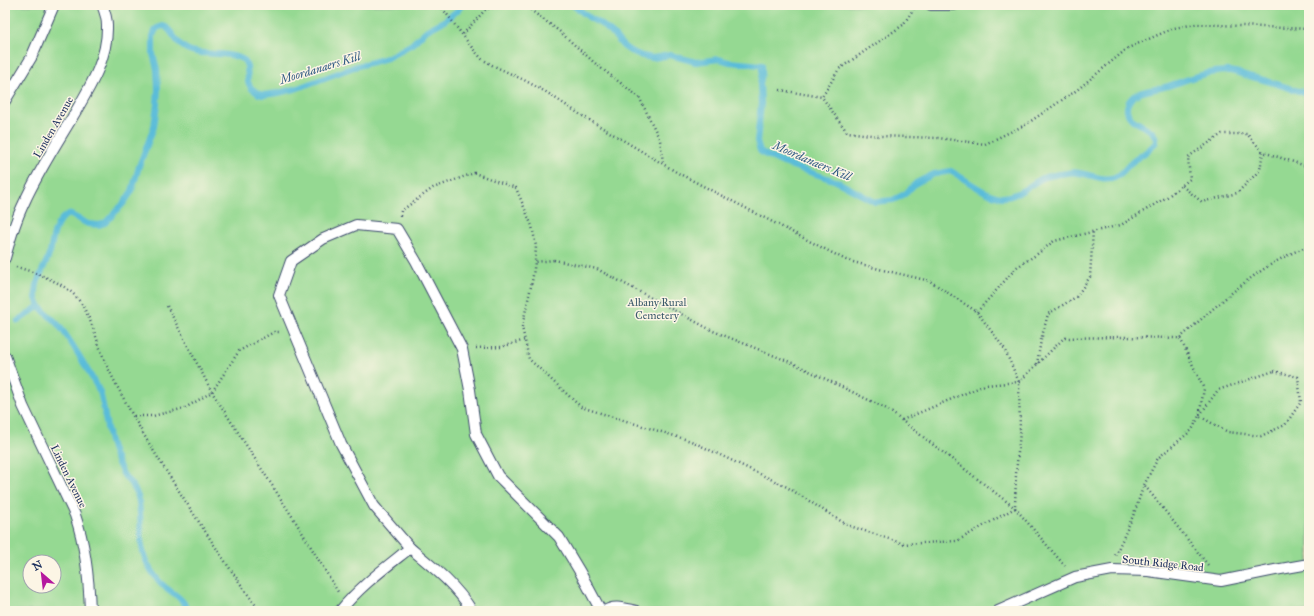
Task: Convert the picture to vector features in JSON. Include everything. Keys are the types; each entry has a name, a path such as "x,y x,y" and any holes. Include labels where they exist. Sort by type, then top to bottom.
{"lane":[{"path":"5,101 31,58 54,5"},
{"name":"Linden Avenue","path":"5,258 14,226 24,203 91,85 103,57 107,40 108,25 102,5"},
{"path":"931,5 954,5"},
{"path":"472,611 454,586 435,568 410,548 374,506 341,444 279,294 291,260 323,239 356,224 397,229 416,261 462,349 470,390 476,434 485,452 498,476 559,537 580,572 600,611"},
{"name":"Linden Avenue","path":"5,356 23,406 75,515 81,532 88,570 90,611"},
{"path":"343,607 357,591 375,575 410,548"},
{"name":"South Ridge Road","path":"998,611 1075,577 1112,570 1148,571 1221,581 1309,564"},
{"path":"605,611 608,608 616,607 636,611"}],"path":[{"path":"306,5 326,5"},
{"path":"440,5 473,49 482,59 492,66 524,80 546,92 581,115 678,172 846,260 930,280 977,312 1004,348 1019,382 1020,432 1016,474 1015,508"},
{"path":"463,34 486,9 508,5"},
{"path":"524,5 559,31 597,65 639,97 660,140 663,163"},
{"path":"822,96 839,69 903,25 917,5"},
{"path":"780,90 822,96 847,132 879,136 938,138 984,144 1026,126 1078,90 1128,48 1174,28 1196,24 1309,29"},
{"path":"977,312 1017,267 1054,241 1121,225 1167,197 1190,179 1188,156 1222,134 1247,134 1263,152 1309,166"},
{"path":"1182,186 1202,202 1237,193 1260,170 1263,152"},
{"path":"397,229 401,211 433,188 474,173 516,188 532,226 536,246 532,282 522,327 530,359 581,407 691,441 787,487 847,524 904,544 957,541 1015,508"},
{"path":"1037,364 1041,340 1048,314 1076,297 1090,277 1093,231"},
{"path":"901,420 985,385 1019,382 1064,338 1180,338 1253,276 1291,252 1309,246"},
{"path":"535,262 554,260 598,269 713,331 796,364 887,409 1015,508 1075,577"},
{"path":"30,271 52,281 74,294 84,308 105,360 133,416 170,477 236,578 260,611"},
{"path":"167,306 212,392 297,524 343,607"},
{"path":"133,416 153,416 185,408 212,392 239,351 274,332 294,330"},
{"path":"1180,338 1204,388 1199,416"},
{"path":"462,349 501,347 525,340"},
{"path":"1112,570 1115,557 1133,516 1144,485 1158,458 1192,430 1199,416 1218,390 1274,371 1298,377 1301,402 1285,425 1261,436 1228,432 1199,416"},
{"path":"1144,485 1221,581"}],"green space":[{"name":"Albany Rural Cemetery","path":"5,5 1309,5 1309,611 5,611"}],"waterway":[{"name":"Moordanaers Kill","path":"188,611 181,600 160,582 147,563 142,547 138,497 134,488 123,474 111,447 100,392 66,334 42,309 37,301 37,284 49,254 56,228 61,220 69,214 88,224 99,225 105,223 123,204 132,191 139,166 154,127 158,89 157,69 153,54 153,36 157,28 163,26 166,27 180,44 188,50 229,55 244,60 247,66 248,82 251,88 263,95 295,89 354,67 387,58 412,44 427,30 444,21 462,5"},
{"name":"Moordanaers Kill","path":"573,5 590,18 601,24 613,34 623,46 642,56 653,58 670,55 696,62 719,59 729,62 762,65 760,84 761,104 757,141 760,151 783,163 836,181 875,202 893,200 905,194 916,183 934,174 951,171 989,194 1002,197 1013,195 1049,176 1073,172 1103,178 1115,177 1120,175 1131,163 1150,149 1156,142 1155,136 1152,132 1136,122 1128,113 1127,107 1131,99 1135,95 1143,92 1198,76 1214,72 1232,71 1309,93"},
{"path":"18,321 39,306"}]}
